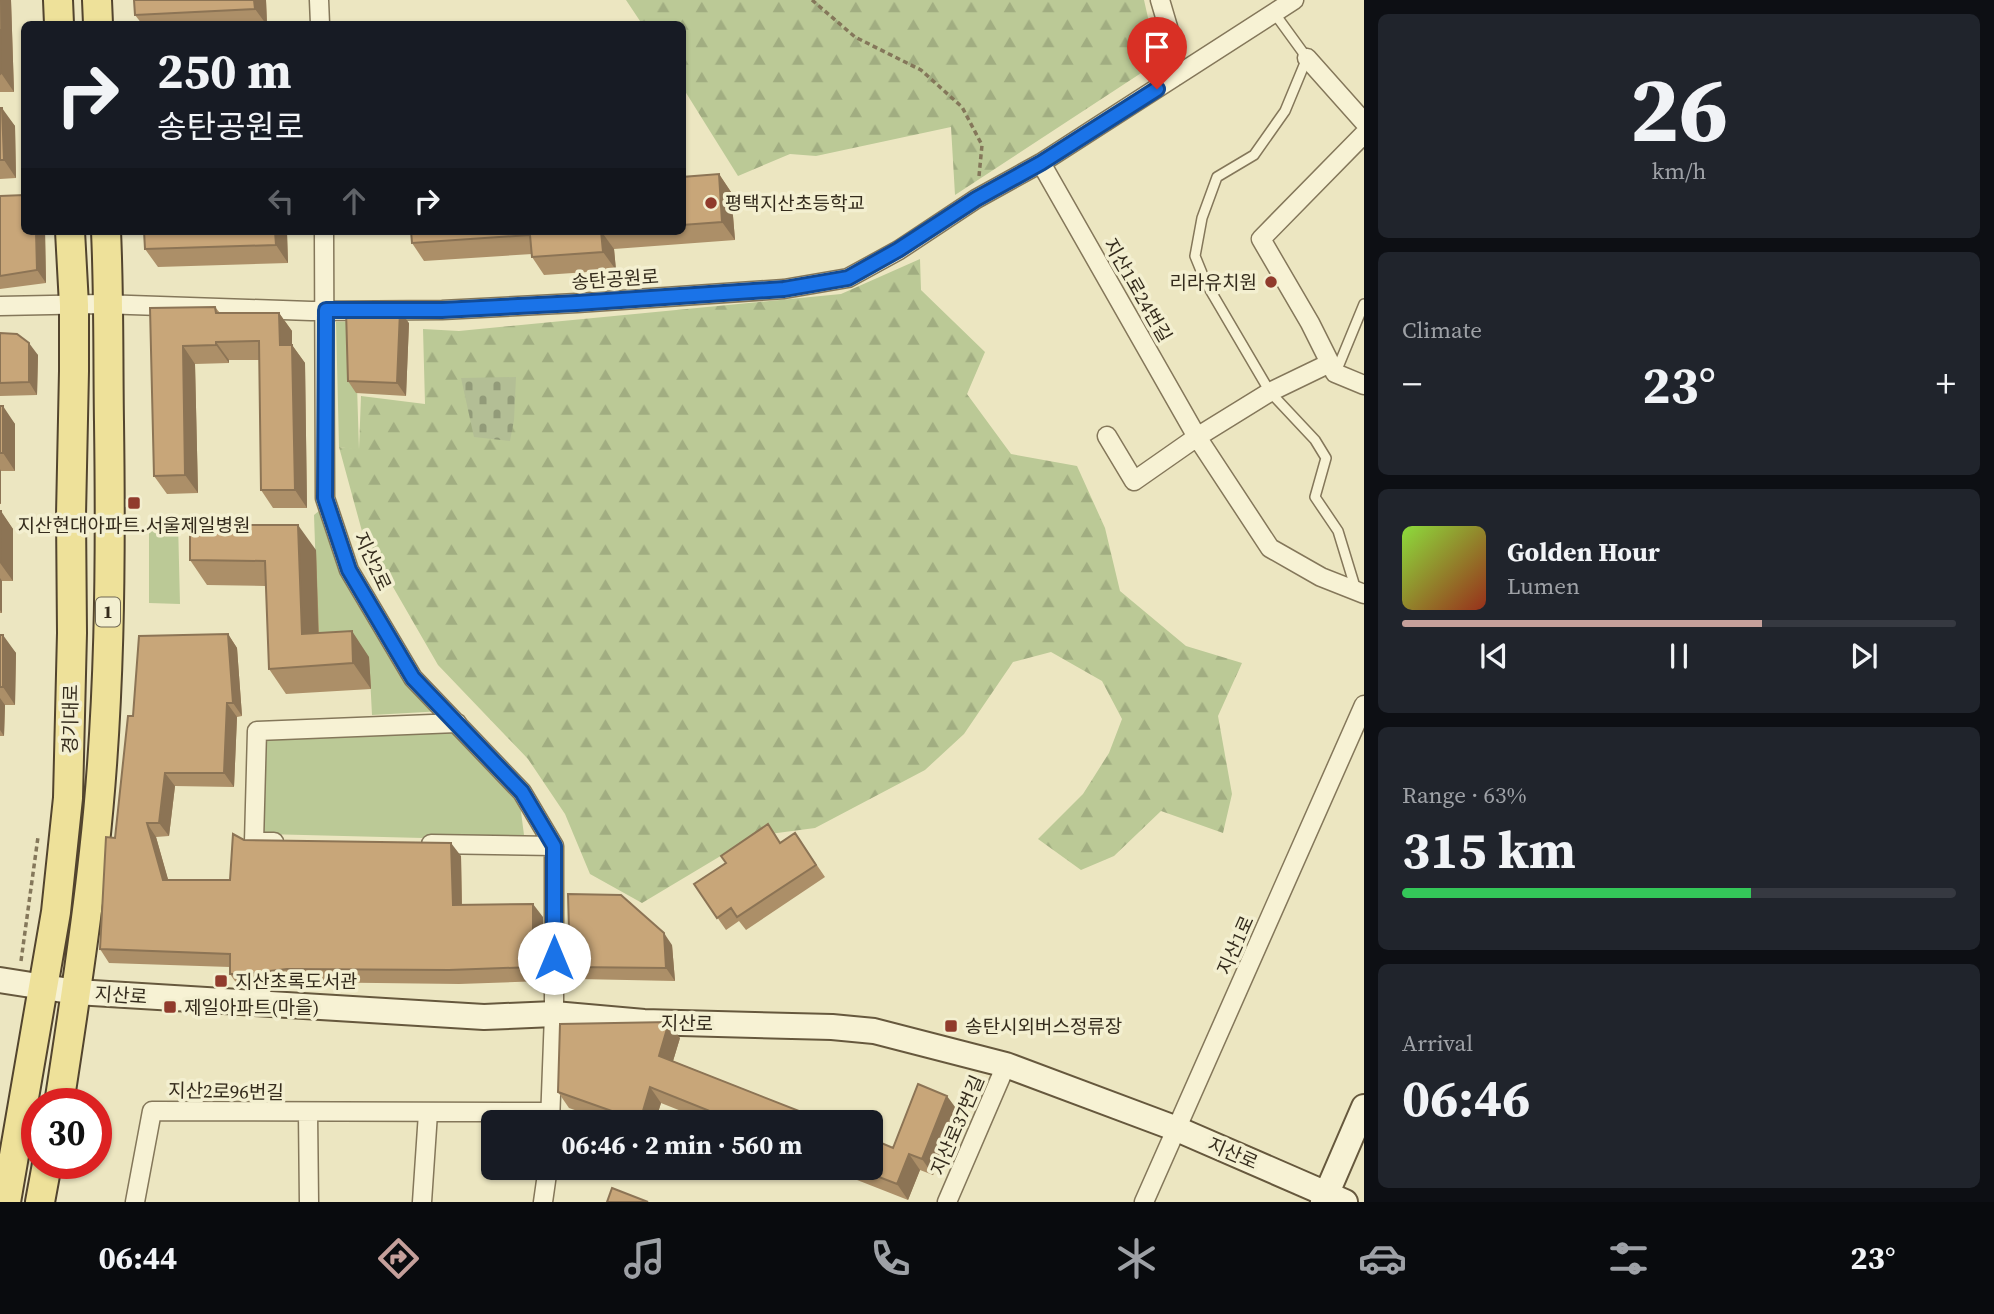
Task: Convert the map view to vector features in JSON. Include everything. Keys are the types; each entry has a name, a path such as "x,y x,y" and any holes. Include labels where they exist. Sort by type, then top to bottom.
{"main road":[{"path":"58,0 59,21"},
{"path":"96,0 97,21"},
{"name":"경기대로","path":"6,1202 21,984 56,912 68,798 74,305 70,235"},
{"name":"경기대로","path":"61,1088 95,851 106,678 110,541 106,235"},
{"name":"지산로","path":"21,984 76,992 484,1017 554,1014 644,1022 832,1027 874,1031 1006,1065 1177,1129 1332,1199"},
{"path":"1332,1199 1364,1107"},
{"path":"40,1202 44,1179"}],"street":[{"path":"319,0 320,21"},
{"path":"1160,0 1168,27 1176,76"},
{"name":"송탄공원로","path":"0,306 109,304 442,310 784,289 848,278 898,250 976,199 1041,163 1294,0"},
{"path":"1307,58 1364,122"},
{"path":"1364,134 1261,239 1333,368 1364,385"},
{"name":"지산1로24번길","path":"1041,163 1197,437 1270,548 1321,578 1360,593"},
{"name":"지산2로","path":"324,235 325,498 349,570 413,678 522,792 554,846"},
{"path":"1107,436 1134,481 1197,437 1270,392 1333,368"},
{"name":"지산1로","path":"1144,1202 1364,705"},
{"path":"295,842 254,842 257,731 457,723"},
{"path":"417,844 554,846 554,1014 550,1110"},
{"name":"지산로37번길","path":"947,1202 1006,1065"},
{"name":"지산2로96번길","path":"135,1202 152,1111 481,1115"},
{"name":"지산2로96번길","path":"308,1113 309,1202"},
{"path":"422,1202 428,1113"},
{"path":"543,1202 546,1180"}],"lane":[{"path":"1275,14 1307,58"},
{"name":"지산1로24번길","path":"1307,58 1285,111 1254,155 1217,177 1202,218 1195,256 1206,283 1270,392 1315,440 1326,458 1315,497 1338,531 1360,593"},
{"path":"1333,368 1364,303"}],"path":[{"path":"812,0 855,37 920,69 962,107 982,145 976,199"},
{"path":"21,984 38,836"}],"green space":[{"path":"626,0 1144,0 1158,62 955,195 951,127 816,156 790,154 738,176 686,93 686,21 640,21"},
{"path":"920,259 921,290 985,352 967,394 1011,454 1077,466 1105,528 1120,591 1186,646 1242,663 1218,716 1232,794 1223,833 1161,811 1114,856 1081,870 1038,839 1083,794 1109,753 1122,719 1102,681 1051,652 1013,662 964,734 925,770 815,828 754,836 642,903 590,874 565,814 528,759 438,665 363,535 339,447 359,449 361,396 425,404 423,329 459,331 841,294"},
{"path":"355,321 359,450 339,447 336,322"},
{"path":"516,377 510,441 474,437 461,378"},
{"path":"319,511 326,514 355,588 443,711 372,715 369,657 319,659 314,515"},
{"path":"149,521 178,522 180,604 149,603"},
{"path":"460,731 520,804 524,835 503,840 264,834 266,736"}],"building":[{"path":"134,0 254,0 255,9 135,15"},
{"path":"2,108 4,160 0,160"},
{"path":"719,174 722,222 686,225 686,177"},
{"path":"21,195 21,235 36,235 37,270 0,276 0,196"},
{"path":"144,235 275,235 276,245 145,249"},
{"path":"411,235 530,235 412,243"},
{"path":"530,235 601,235 603,252 532,257"},
{"path":"215,307 216,313 279,313 280,345 292,345 295,490 261,490 259,341 183,346 185,475 154,476 150,308"},
{"path":"346,310 400,311 397,383 348,381"},
{"path":"0,333 17,334 29,343 29,382 0,383"},
{"path":"0,406 3,406 3,453 0,453"},
{"path":"190,525 298,525 302,634 352,631 353,663 269,669 265,561 190,560"},
{"path":"228,634 233,703 227,703 224,773 165,773 159,823 147,823 163,880 230,880 233,834 244,840 451,843 453,905 533,904 533,967 449,970 287,969 230,974 230,954 100,949 106,837 115,838 128,716 133,716 139,636"},
{"path":"0,635 3,635 3,687 0,687"},
{"path":"768,824 780,843 795,833 816,865 737,917 731,908 717,918 694,884 726,863 721,856"},
{"path":"568,894 621,895 664,933 666,968 570,967"},
{"path":"669,1022 659,1056 796,1110 707,1110 650,1087 643,1110 609,1110 558,1092 560,1024"},
{"path":"918,1084 947,1096 922,1159 909,1154 897,1184 883,1179 883,1144 893,1148"},
{"path":"612,1188 648,1202 607,1202"}],"place":[{"name":"평택지산초등학교","path":"711,203"},
{"name":"리라유치원","path":"1271,282"},
{"name":"지산현대아파트.서울제일병원","path":"134,503"},
{"name":"지산초록도서관","path":"221,981"},
{"name":"제일아파트(마을)","path":"170,1007"},
{"name":"송탄시외버스정류장","path":"951,1026"}],"route":[{"path":"554,958 554,846 522,792 413,678 349,570 325,498 326,310 442,310 577,303 784,289 848,278 898,250 976,199 1041,163 1157,89"}]}
